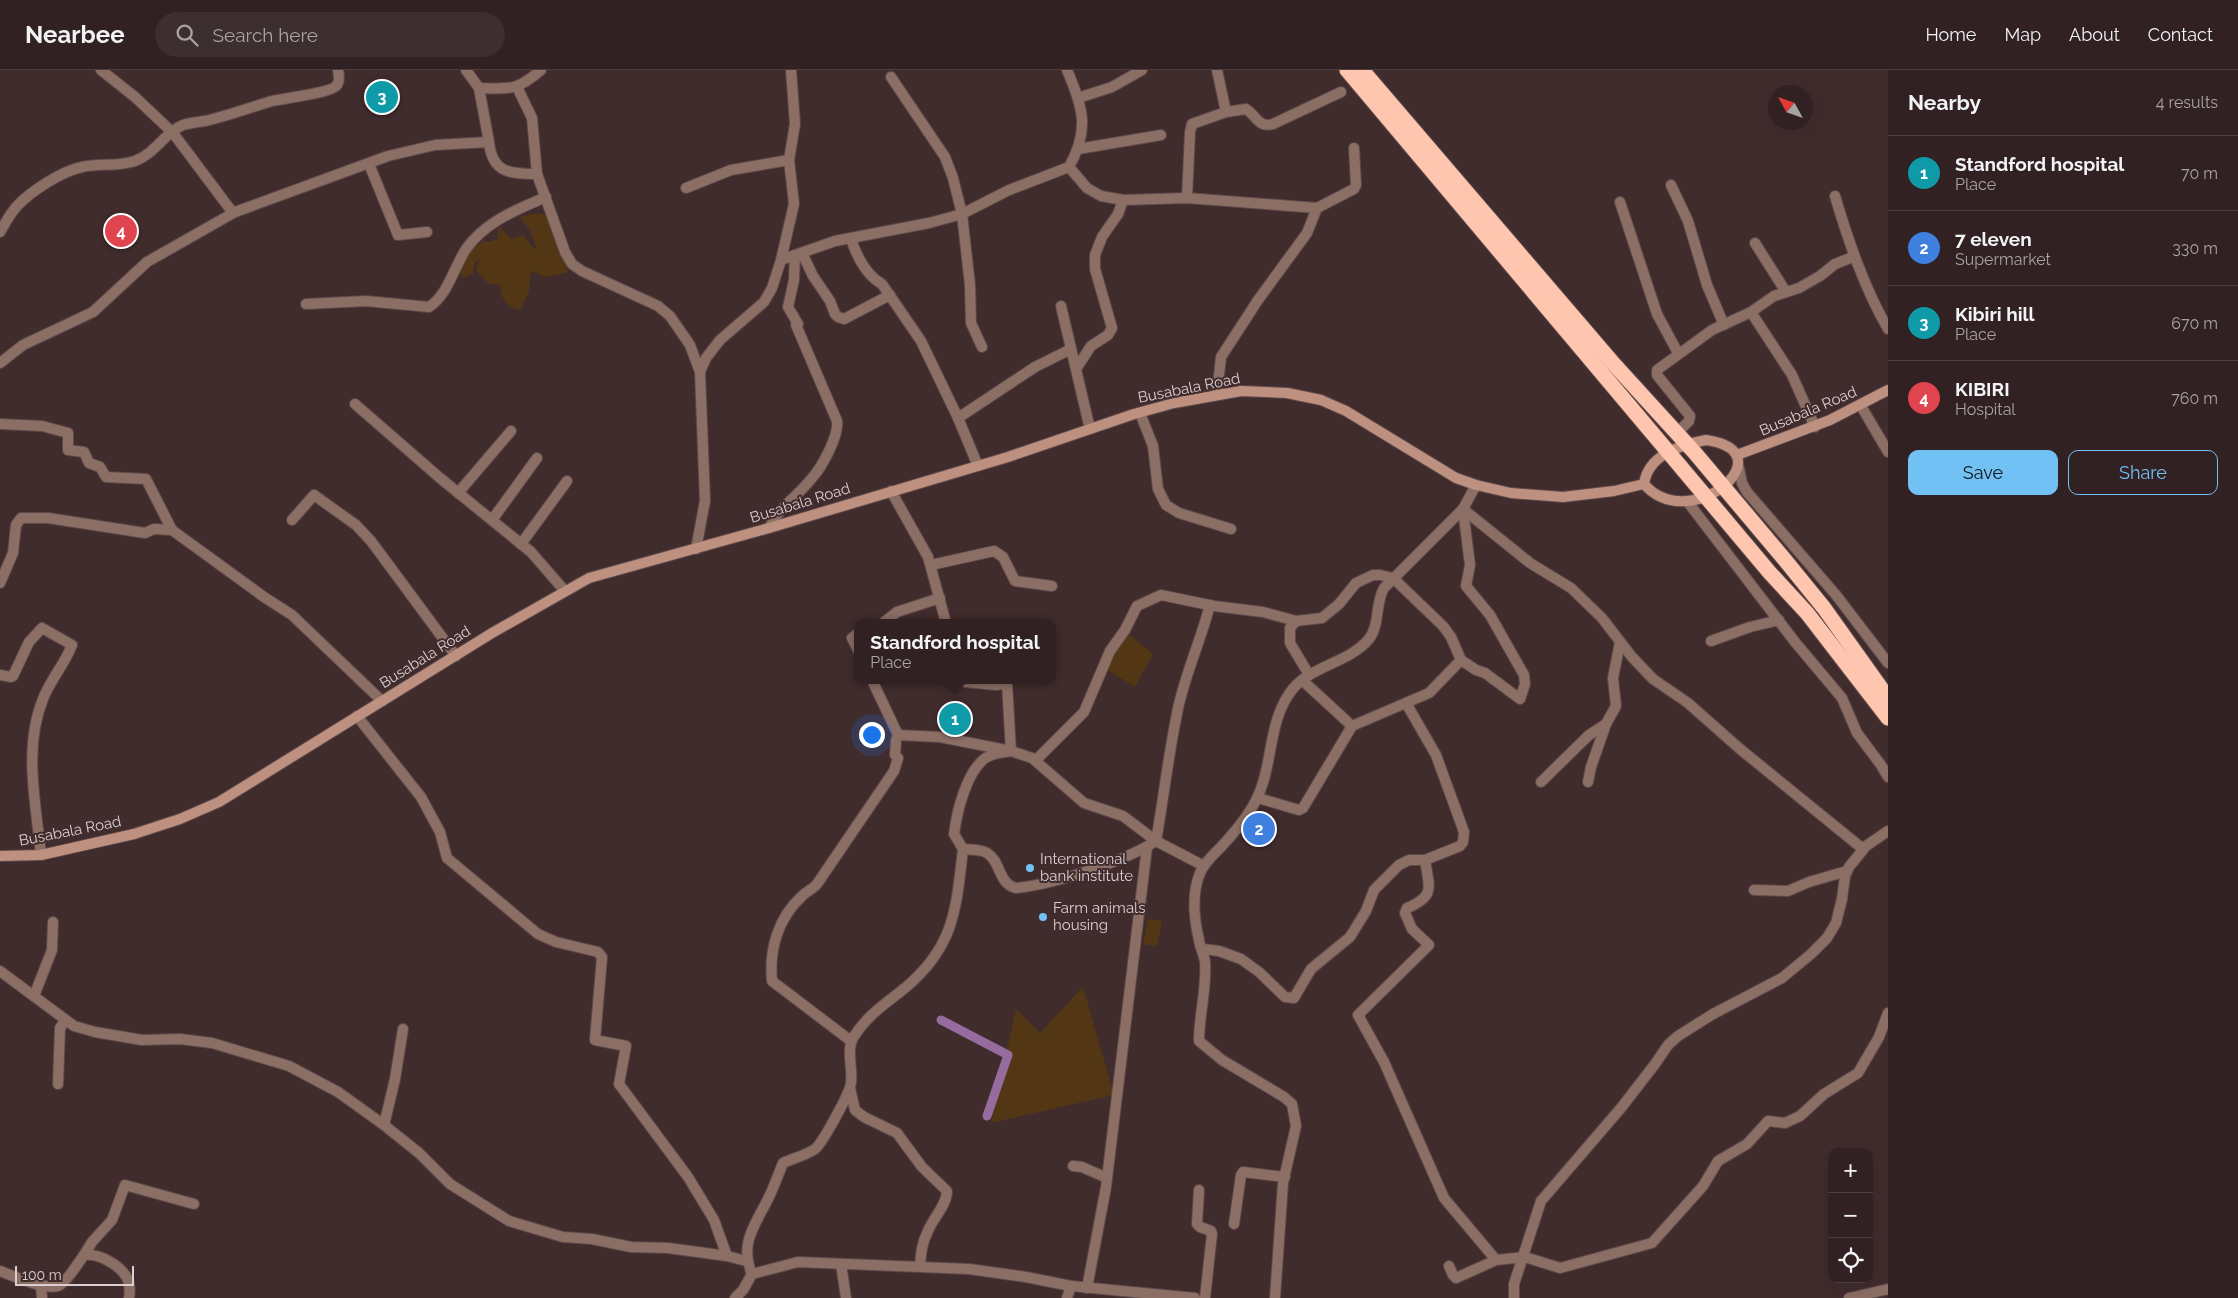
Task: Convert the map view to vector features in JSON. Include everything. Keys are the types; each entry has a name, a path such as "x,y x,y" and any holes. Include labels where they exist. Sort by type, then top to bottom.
{"highway":[{"path":"1347,70 1706,498 1807,613 1888,718"},
{"path":"1362,70 1612,362 1723,487 1824,608 1888,698"}],"street":[{"path":"101,70 173,133 233,213"},
{"path":"0,232 16,208 45,184 80,167 117,165 150,154 184,125 213,120 272,101 332,90 338,85 338,70"},
{"path":"466,70 479,88 492,158 502,170 516,174 537,174"},
{"path":"479,88 518,87 541,70"},
{"path":"700,372 706,358 716,345 764,302 772,288 781,260 794,204 789,160 795,124 791,70"},
{"path":"781,260 826,244 930,223 962,214 1009,190 1069,167 1078,149 1083,123 1078,98 1067,70"},
{"path":"1078,98 1112,87 1142,70"},
{"path":"1217,70 1226,112"},
{"path":"891,77 945,157 953,178 962,214 970,285 971,323 982,347"},
{"path":"518,87 532,118 537,174 565,252 572,264 597,280 633,293 665,311 685,335 700,372 705,501 696,549"},
{"path":"1187,198 1190,127 1196,122 1226,112 1246,110 1259,123 1268,126 1314,107 1341,92"},
{"path":"1078,149 1161,135"},
{"path":"0,363 23,344 93,312 148,262 233,213 388,156 435,144 489,142"},
{"path":"1069,167 1087,188 1100,196 1123,200 1187,198 1317,208 1354,189 1356,185 1354,148"},
{"path":"686,188 731,170 789,160"},
{"path":"369,164 398,234 427,232"},
{"path":"1671,185 1688,221 1707,285 1724,325"},
{"path":"1834,196 1853,257 1870,298 1888,329"},
{"path":"306,304 366,301 429,307 442,293 466,249 477,235 498,219 546,197"},
{"path":"1076,369 1092,346 1108,335 1112,328 1095,270 1095,255 1102,237 1118,214 1123,200"},
{"path":"1620,202 1657,314 1678,353"},
{"path":"1217,394 1221,357 1258,300 1307,233 1317,208"},
{"path":"851,239 857,256 874,280 882,284 922,341 978,466"},
{"path":"1755,244 1786,292"},
{"path":"799,254 830,300 838,317 844,319 890,295"},
{"path":"769,528 777,514 812,478 832,443 837,427 796,325 798,324 788,307 799,254"},
{"path":"1739,468 1735,477 1706,498 1668,501 1654,495 1644,484 1646,473 1655,461 1668,452 1681,438 1690,416 1656,372 1659,367 1712,330 1751,312 1774,296 1799,288 1835,264 1853,257"},
{"path":"1061,306 1090,429"},
{"path":"1751,312 1792,375 1815,427"},
{"path":"958,418 1035,367 1072,349"},
{"name":"Busabala Road","path":"0,856 41,854 134,834 180,819 219,802 564,590 589,578 769,528 978,466 1140,412 1217,394 1264,390 1321,400 1346,411 1432,465 1476,485 1511,494 1563,497 1614,491 1644,484"},
{"name":"Busabala Road","path":"1737,455 1815,427 1861,406 1888,390"},
{"path":"354,404 458,493 531,552 564,590"},
{"path":"1861,406 1888,452"},
{"path":"1140,412 1154,452 1158,490 1166,504 1178,513 1231,529"},
{"path":"0,424 42,426 68,433 68,450 84,452 89,463 100,467 106,478 146,480 172,530 292,614 382,701"},
{"path":"458,493 511,431"},
{"path":"1681,438 1718,442 1730,448 1737,455 1742,483 1747,492 1836,595 1888,662"},
{"path":"492,520 537,458"},
{"path":"521,544 567,481"},
{"path":"1275,1298 1285,1177 1296,1126 1292,1104 1284,1097 1222,1060 1199,1041 1205,963 1203,949 1198,941 1193,910 1196,885 1204,866 1230,838 1258,798 1279,712 1290,692 1305,676 1334,663 1370,638 1374,630 1380,594 1393,578 1463,510 1476,485"},
{"path":"891,492 921,543 931,565 945,619"},
{"path":"292,520 314,495 356,525 371,541 456,656"},
{"path":"1687,501 1842,698 1857,733 1881,764 1888,777"},
{"path":"1463,510 1530,563 1572,588 1602,618 1640,667 1688,703 1740,749 1863,849"},
{"path":"1036,760 1084,712 1110,651 1125,630 1137,606 1161,595 1210,605 1263,612 1296,621 1322,618 1339,604 1356,583 1380,574 1393,578 1443,626 1461,660 1476,670 1485,673 1520,699 1525,684 1524,675 1490,615 1466,586 1470,565 1463,510"},
{"path":"0,583 14,552 16,525 21,518 48,518 145,533 154,529 172,530"},
{"path":"931,565 994,551 1003,557 1016,581 1052,586"},
{"path":"888,619 897,612 940,598"},
{"path":"963,849 987,853 995,860 1007,884 1016,888 1088,870 1146,847 1156,841 1179,705 1189,666 1203,633 1210,605"},
{"path":"1711,641 1750,627 1779,620"},
{"path":"1296,621 1289,633 1290,643 1305,676 1352,726"},
{"path":"0,675 12,676 29,642 42,628 72,645 42,699 33,734 32,753 41,854"},
{"path":"1588,782 1591,767 1606,724 1616,706 1613,678 1620,642"},
{"path":"1258,798 1299,810 1304,807 1352,726 1434,689 1461,660"},
{"path":"851,1041 772,981 771,962 780,923 785,915 822,878 894,771 898,758 895,755 895,748 898,735 874,684"},
{"path":"986,684 1002,684"},
{"path":"1007,684 1011,751"},
{"path":"1203,949 1219,951 1241,959 1259,972 1285,997 1294,998 1311,969 1350,937 1366,911 1374,890 1399,865 1409,860 1425,860 1460,846 1463,842 1464,832 1436,755 1406,703"},
{"path":"357,716 420,796 440,832 447,858 538,934 556,942 601,954 595,1040 626,1046 619,1084 688,1177 714,1220 728,1256"},
{"path":"1541,782 1589,734 1606,724"},
{"path":"898,735 940,737 1011,751 1036,760 1084,803 1123,816 1156,841 1204,866"},
{"path":"920,1266 923,1243 932,1221 946,1198 946,1188 922,1167 897,1133 864,1117 855,1110 850,1088 851,1041 881,1004 916,977 944,943 951,926 963,849 954,834 964,790 984,759 1011,751"},
{"path":"1514,1298 1514,1284 1542,1201 1621,1108 1673,1039 1713,1014 1782,978 1827,938 1840,913 1847,871 1863,849 1888,831"},
{"path":"1086,1288 1107,1178 1146,847"},
{"path":"1425,860 1430,889 1425,898 1406,908 1405,913 1412,929 1429,945 1358,1015 1384,1062 1444,1198 1496,1260"},
{"path":"1754,890 1788,891 1809,882 1847,871"},
{"path":"34,996 52,950 52,922"},
{"path":"0,971 65,1021 95,1032 142,1040 180,1039 212,1043 289,1066 338,1092 384,1124 419,1153 450,1184 509,1221 563,1237 592,1239 631,1247 668,1248 728,1256 746,1262"},
{"path":"1449,1266 1453,1276 1456,1278 1496,1260 1524,1257 1560,1268 1652,1243 1703,1186 1718,1161 1747,1144 1768,1122 1785,1123 1800,1116 1824,1094 1858,1073 1879,1037 1888,1013"},
{"path":"58,1084 60,1028 65,1021"},
{"path":"384,1124 395,1079 403,1029"},
{"path":"735,1298 744,1294 752,1274 746,1262 750,1232 784,1163 817,1148 850,1088"},
{"path":"1073,1166 1082,1167 1107,1178"},
{"path":"1234,1224 1243,1172 1285,1177"},
{"path":"0,1271 41,1285 60,1285 92,1242 112,1220 125,1185 194,1204"},
{"path":"1199,1190 1197,1224 1211,1231 1212,1234 1205,1298"},
{"path":"84,1255 100,1256 125,1275 128,1280 129,1298"},
{"path":"752,1274 798,1262 969,1268 1086,1288 1195,1298"},
{"path":"841,1264 846,1298"},
{"path":"41,1285 42,1298"},
{"path":"1067,1298 1071,1286"},
{"path":"1849,1298 1888,1289"}],"shaded area":[{"path":"531,214 546,214 556,231 568,272 546,277 531,271 529,291 521,310 509,307 502,296 500,285 488,283 476,270 480,259 475,262 473,273 463,278 459,268 469,252 483,241 490,242 497,239 499,226 511,239 523,235 534,249 536,247 530,230 520,217"},
{"path":"1126,632 1153,654 1135,687 1105,668"},
{"path":"1148,919 1162,921 1157,946 1143,944"},
{"path":"1083,987 1114,1095 991,1123 1016,1009 1040,1033"}],"waterway":[{"path":"941,1020 1008,1055 987,1116"}],"place":[{"name":"Kibiri hill","path":"382,97"},
{"name":"KIBIRI","path":"121,231"},
{"name":"Standford hospital","path":"955,719"},
{"name":"7 eleven","path":"1259,829"},
{"name":"International bank institute","path":"1030,868"},
{"name":"Farm animals housing","path":"1043,917"}]}
